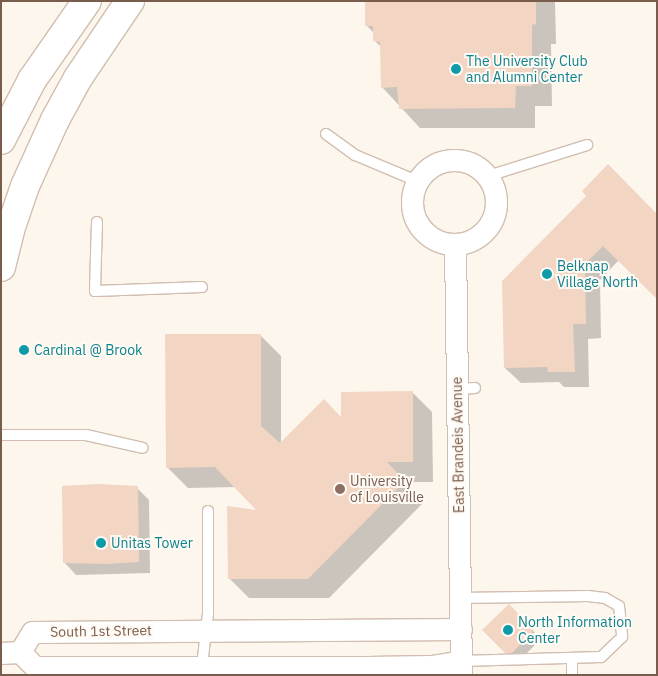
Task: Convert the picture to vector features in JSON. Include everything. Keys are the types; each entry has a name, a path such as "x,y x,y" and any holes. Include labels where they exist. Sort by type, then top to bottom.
{"main road":[{"path":"1,140 32,80 87,1"},
{"path":"1,267 10,230 25,186 55,120 78,78 130,1"}],"street":[{"path":"452,159 465,160 478,166 488,176 496,194 495,214 489,226 480,236 468,242 442,243 430,237 414,218 412,192 417,180 432,166 452,159"},
{"name":"East Brandeis Avenue","path":"455,244 466,389 461,652"},
{"name":"South 1st Street","path":"207,630 461,652 416,666 202,666 171,670 35,666 11,653 32,632 207,630"}],"lane":[{"path":"326,134 355,155 417,180"},
{"path":"488,176 587,146"},
{"path":"97,222 95,291 202,287"},
{"path":"1,435 86,435 143,448"},
{"path":"202,666 207,630 208,510"},
{"path":"461,598 588,596 605,598 619,606 622,637 601,657 572,658 461,652"},
{"path":"572,658 572,675"}],"building":[{"name":"The University Club and Alumni Center","path":"365,1 536,1 536,24 532,25 532,86 516,86 515,108 399,109 397,87 381,88 380,42 373,41 373,26 365,26"},
{"name":"Belknap Village North","path":"608,164 657,214 657,299 603,246 585,264 586,324 573,324 575,372 548,372 547,367 504,368 502,281 586,196 582,191"},
{"path":"165,334 261,334 261,426 280,443 324,399 341,417 341,392 413,391 413,462 387,462 405,481 308,579 228,579 227,506 256,510 215,467 166,468"},
{"name":"Unitas Tower","path":"98,484 138,486 139,562 108,564 63,563 62,486"},
{"name":"North Information Center","path":"509,604 534,630 512,653 505,653 482,630"}],"place":[{"name":"The University Club and Alumni Center","path":"456,69"},
{"name":"Belknap Village North","path":"547,274"},
{"name":"Cardinal @ Brook","path":"24,350"},
{"name":"University of Louisville","path":"340,489"},
{"name":"Unitas Tower","path":"101,543"},
{"name":"North Information Center","path":"508,630"}]}
